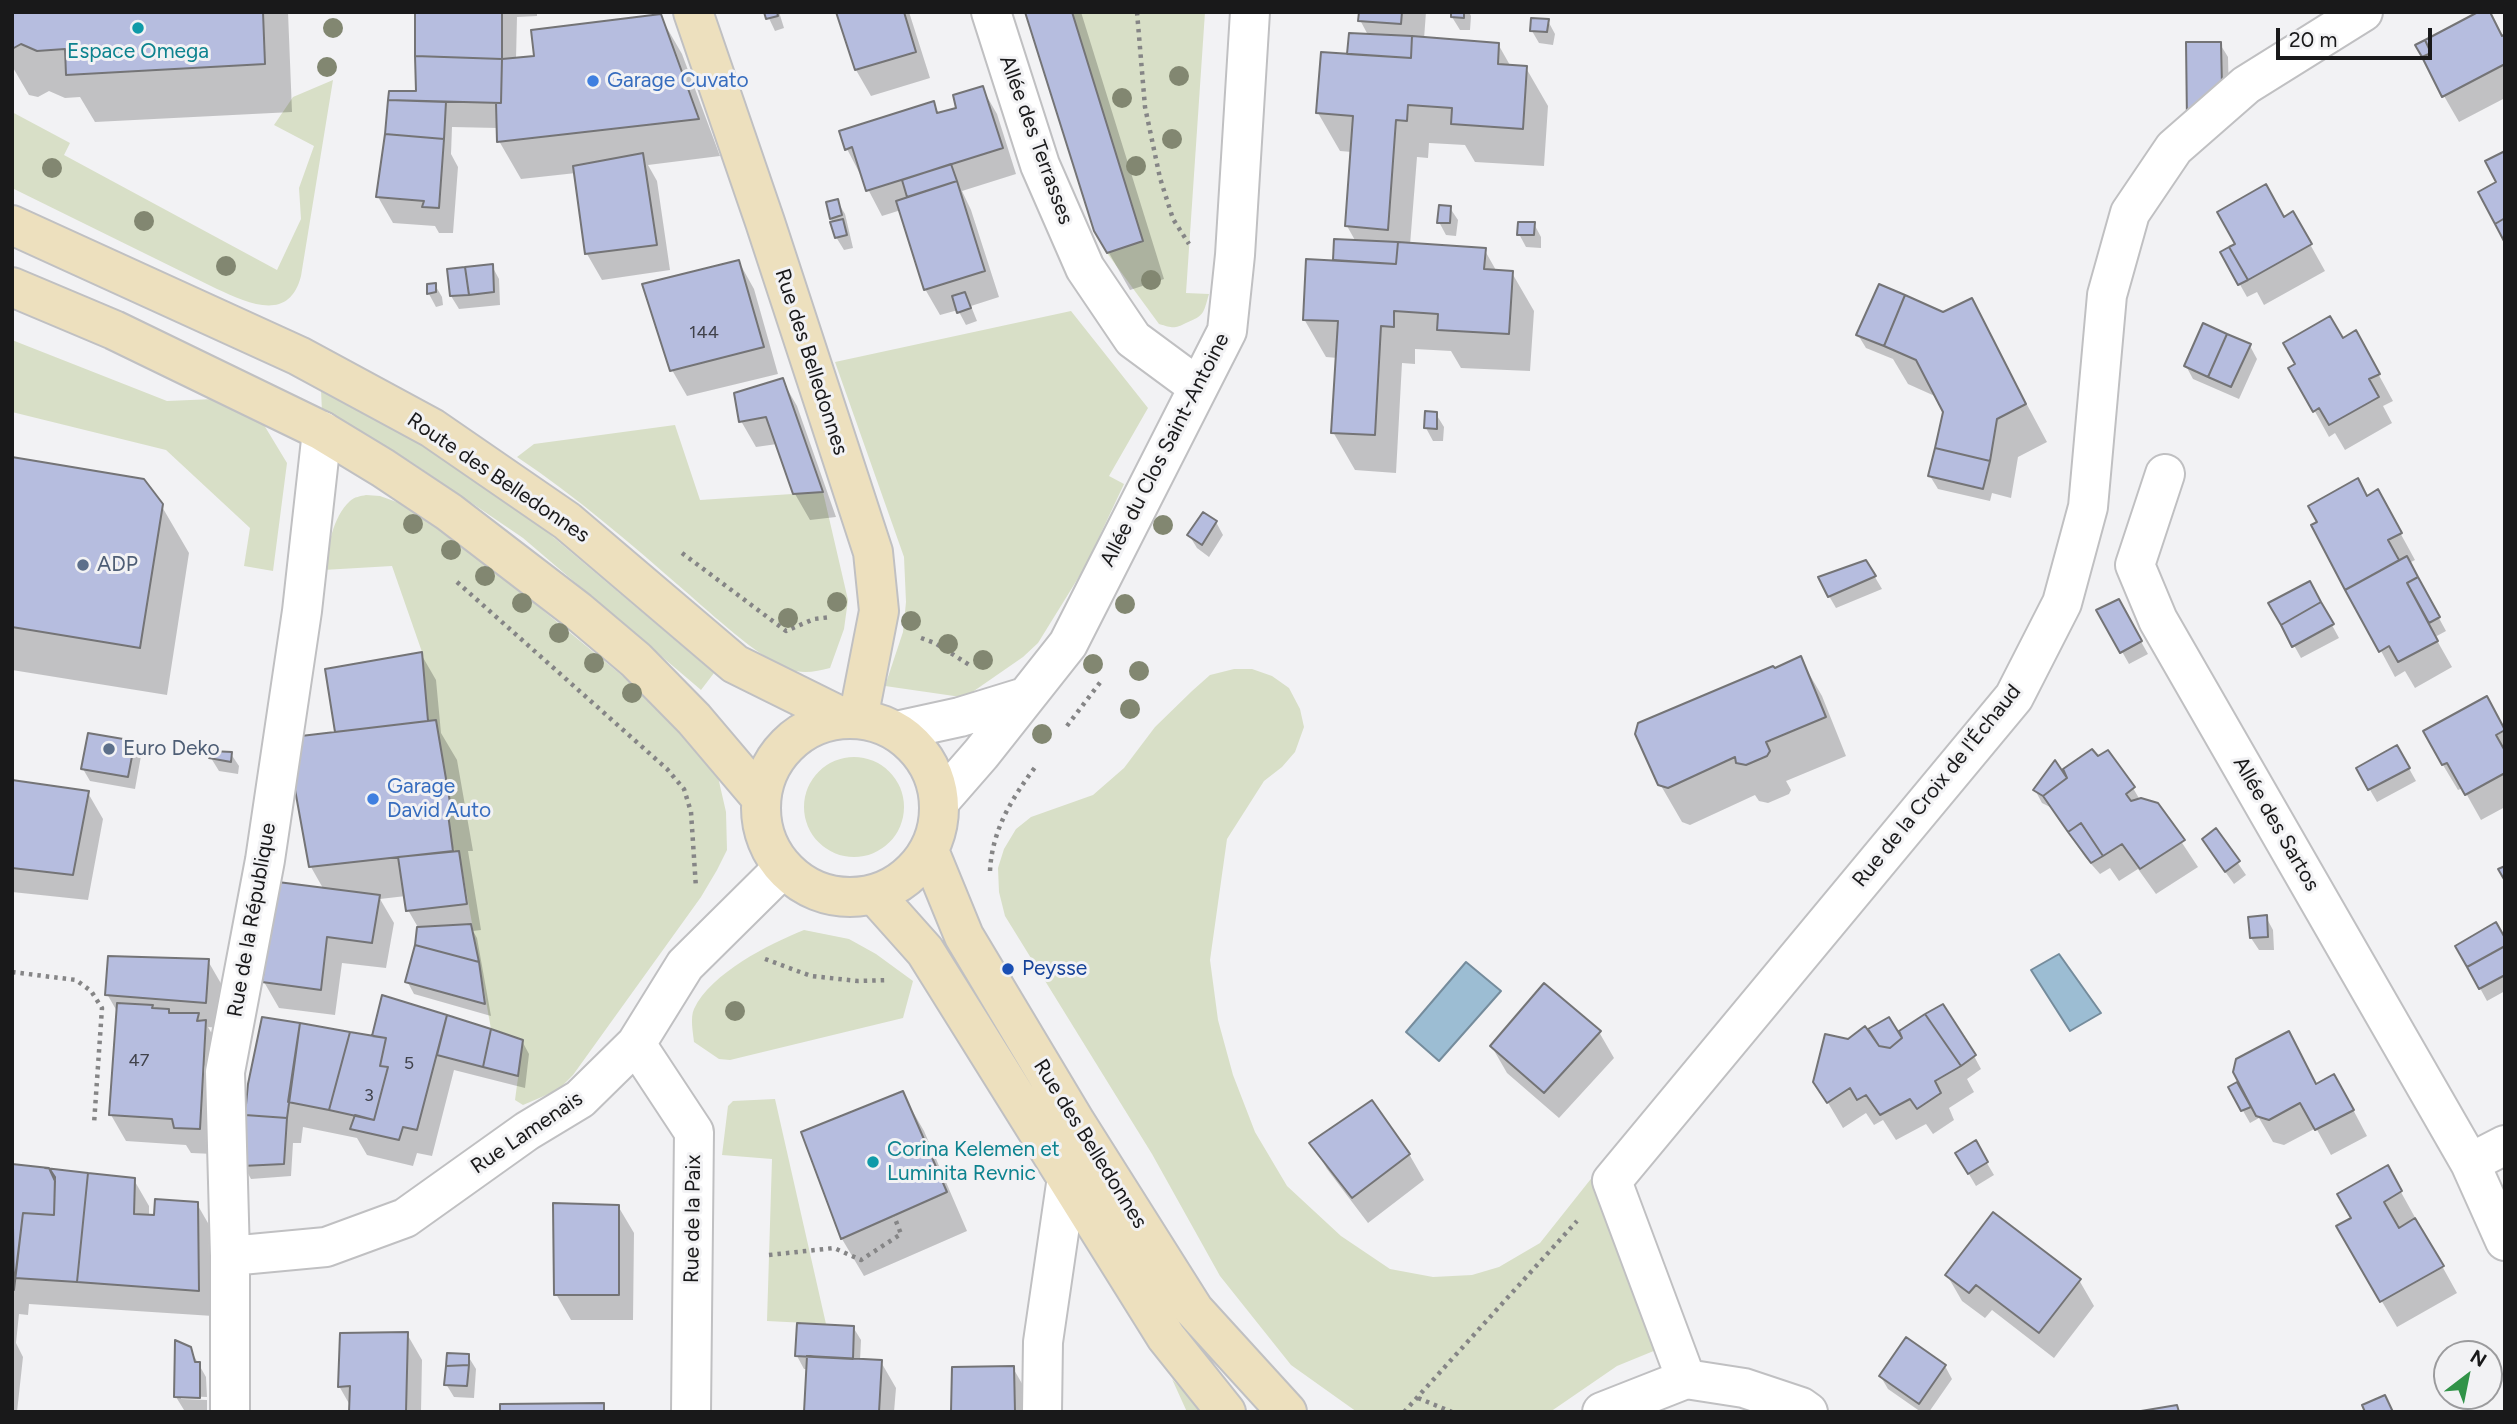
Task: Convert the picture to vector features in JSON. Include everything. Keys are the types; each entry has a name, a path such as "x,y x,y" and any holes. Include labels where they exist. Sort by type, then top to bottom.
{"main road":[{"name":"Rue des Belledonnes","path":"693,12 770,236 873,552 879,611 850,719"},
{"name":"Route des Belledonnes","path":"12,225 299,356 432,428 567,521 735,664 850,719"},
{"path":"12,287 114,330 321,431 449,512 578,611 636,660 694,719 761,798"},
{"path":"850,719 877,723 896,731 918,749 933,774 940,801 939,828 930,853 902,882 875,895 850,898 825,894 802,884 783,868 769,846 761,822 761,798 770,768 788,743 813,726 850,719"},
{"name":"Rue des Belledonnes","path":"930,853 964,936 1076,1123 1194,1310 1287,1412"},
{"name":"Rue des Belledonnes","path":"875,895 925,951 1166,1338 1226,1412"}],"street":[{"name":"Allée des Terrasses","path":"991,12 1040,165 1084,268 1133,339 1198,387"},
{"name":"Allée du Clos Saint-Antoine","path":"940,801 1068,644 1227,331 1235,255 1250,12"},
{"name":"Rue de la Croix de l'Échaud","path":"1612,1181 2014,696 2062,603 2088,507 2108,295 2130,213 2174,148 2246,85 2363,12"},
{"name":"Rue de la République","path":"230,1412 230,1256 225,1072 265,860 302,611 321,431"},
{"name":"Allée des Sartos","path":"2165,474 2135,565 2158,620 2470,1163 2505,1241"},
{"path":"896,731 960,718 1025,697"},
{"name":"Rue Lamenais","path":"230,1256 326,1247 405,1218 527,1131 580,1099 636,1044 685,965 783,868"},
{"name":"Rue de la Paix","path":"636,1044 695,1132 691,1412"},
{"path":"2470,1163 2505,1144"},
{"path":"1042,1412 1043,1342 1067,1177"},
{"path":"1612,1181 1686,1379"},
{"path":"1608,1410 1686,1379 1744,1388 1801,1407 1808,1412"}],"path":[{"path":"1137,12 1145,107 1160,178 1173,219 1189,245"},
{"path":"679,551 786,631 814,619 834,617"},
{"path":"453,577 667,769 684,789 691,812 696,891"},
{"path":"914,636 935,643 977,670"},
{"path":"1060,735 1099,688 1104,676"},
{"path":"989,874 990,851 1002,817 1039,762"},
{"path":"765,959 811,976 858,981 892,980"},
{"path":"12,972 76,980 92,991 102,1008 94,1124"},
{"path":"1404,1412 1612,1181"},
{"path":"769,1255 834,1248 861,1259 901,1234 894,1216"},
{"path":"1418,1398 1452,1412"}],"green space":[{"path":"1072,12 1205,12 1186,293 1209,294 1200,316 1179,326 1159,324 1107,253 1143,240"},
{"path":"333,80 301,276 295,291 287,300 277,304 254,303 229,294 12,188 12,112 70,143 64,155 277,270 301,219 299,188 314,146 274,125 293,97"},
{"path":"1071,311 1148,408 1109,476 1124,484 1085,567 1038,643 1023,657 971,693 961,697 885,686 903,632 906,602 904,557 835,362"},
{"path":"12,340 167,401 214,399 264,425 287,463 273,571 244,566 250,528 166,450 12,412"},
{"path":"321,390 419,444 533,520 714,673 701,690 523,538 410,461 322,412"},
{"path":"675,425 700,500 823,492 848,600 844,629 830,668 798,672 762,655 603,521 517,457 534,444"},
{"path":"366,495 380,496 405,505 444,529 653,701 718,777 726,812 727,850 701,897 573,1075 558,1090 523,1105 515,1100 523,1040 491,1029 459,851 453,851 448,814 452,813 436,721 428,721 422,652 392,566 323,570 339,515 352,500"},
{"path":"1234,669 1252,669 1272,676 1289,688 1300,709 1304,727 1295,752 1264,781 1227,839 1210,960 1218,1020 1233,1075 1255,1132 1287,1186 1341,1236 1390,1269 1433,1277 1472,1275 1499,1267 1540,1243 1594,1175 1661,1348 1617,1366 1550,1412 1357,1412 1291,1365 1220,1276 1152,1154 1005,916 999,892 998,868 1004,849 1016,829 1031,817 1093,795 1124,768 1155,727 1192,691 1210,675"},
{"path":"854,757 873,760 890,771 901,788 904,807 901,826 890,843 873,854 854,857 835,854 818,843 807,826 804,807 807,788 818,771 835,760"},
{"path":"804,930 849,939 876,954 913,981 903,1018 730,1060 719,1059 694,1042 694,1009 713,983 742,961"},
{"path":"775,1099 826,1324 767,1321 772,1159 722,1155 728,1106 733,1101"},
{"path":"1172,1379 1203,1412 1187,1412"}],"water":[{"path":"2059,954 2101,1013 2070,1031 2031,970"},
{"path":"1466,962 1501,991 1439,1061 1406,1032"}],"building":[{"name":"Espace Omega","path":"12,12 263,12 265,64 66,75 65,49 37,51 21,44 12,49"},
{"path":"415,12 502,12 502,59 415,56"},
{"path":"764,12 777,12 778,16 766,19"},
{"path":"836,12 904,12 916,52 855,70"},
{"path":"1025,12 1072,12 1143,241 1107,253 1094,231"},
{"path":"1359,12 1402,12 1401,24 1358,21"},
{"path":"1451,12 1464,12 1464,18 1451,17"},
{"path":"2478,12 2490,12 2502,36 2505,34 2505,64 2442,97 2422,57 2431,53 2425,40"},
{"name":"Garage Cuvato","path":"661,14 699,119 497,142 496,103 501,103 502,59 534,56 531,30"},
{"path":"1531,18 1549,19 1547,32 1530,31"},
{"path":"1349,33 1412,36 1411,58 1347,54"},
{"path":"1412,36 1499,43 1498,64 1527,66 1523,129 1451,124 1452,108 1408,105 1407,121 1396,120 1388,230 1345,226 1353,116 1316,113 1321,52 1411,58"},
{"path":"2425,40 2431,53 2422,57 2415,45"},
{"path":"2186,42 2221,42 2222,87 2187,122"},
{"path":"415,56 502,59 501,103 388,100 389,91 416,91"},
{"path":"983,86 1003,148 866,191 852,147 845,150 839,131 934,101 937,113 956,108 953,95"},
{"path":"388,100 446,102 444,139 385,134"},
{"path":"385,134 444,139 439,208 422,207 424,201 376,197"},
{"path":"2505,151 2505,218 2495,224 2478,192 2496,182 2485,161"},
{"path":"643,153 657,245 585,254 573,166"},
{"path":"951,164 957,181 907,197 902,180"},
{"path":"957,181 985,271 924,290 896,201"},
{"path":"2266,184 2284,217 2293,211 2312,244 2248,280 2229,247 2235,244 2217,212"},
{"path":"838,199 842,215 830,219 826,202"},
{"path":"1439,205 1451,206 1450,223 1437,223"},
{"path":"2505,218 2505,243 2495,224"},
{"path":"843,219 847,235 835,238 830,222"},
{"path":"1518,222 1535,222 1534,235 1517,235"},
{"path":"1334,239 1398,242 1396,264 1333,260"},
{"path":"1398,242 1486,248 1484,269 1513,271 1509,334 1437,330 1438,314 1394,311 1394,327 1381,326 1375,435 1331,433 1338,321 1303,320 1306,259 1396,264"},
{"path":"2229,247 2248,280 2238,285 2220,252"},
{"path":"739,260 764,347 670,371 642,284"},
{"path":"493,264 494,292 469,295 465,267"},
{"path":"465,267 469,295 450,296 447,269"},
{"path":"436,283 436,292 427,294 427,284"},
{"path":"1879,284 1905,295 1884,346 1856,335"},
{"path":"965,292 971,308 957,313 952,296"},
{"path":"1905,295 1943,312 1972,298 2026,404 1997,419 1990,461 1935,448 1943,412 1916,360 1884,346"},
{"path":"2330,316 2343,338 2356,330 2380,374 2369,379 2379,397 2329,425 2319,408 2313,412 2288,368 2295,364 2283,343"},
{"path":"2203,323 2227,334 2208,377 2184,366"},
{"path":"2227,334 2251,344 2231,387 2208,377"},
{"path":"783,378 823,492 793,494 766,417 739,422 734,393"},
{"path":"1425,411 1437,412 1437,429 1424,428"},
{"path":"1935,448 1990,461 1983,489 1928,476"},
{"name":"ADP","path":"12,457 144,479 163,504 140,648 12,627"},
{"path":"2358,478 2367,496 2378,489 2402,533 2388,540 2399,560 2345,590 2311,525 2317,522 2308,506"},
{"path":"1203,512 1217,521 1202,545 1187,535"},
{"path":"2407,556 2418,577 2407,583 2438,641 2398,662 2389,646 2379,652 2345,590"},
{"path":"1866,560 1876,576 1828,597 1818,577"},
{"path":"2418,577 2440,617 2429,623 2407,583"},
{"path":"2310,581 2321,602 2281,625 2268,603"},
{"path":"2119,599 2142,641 2120,653 2096,610"},
{"path":"2321,602 2334,624 2292,647 2281,625"},
{"path":"422,652 428,721 335,732 325,669"},
{"path":"1801,656 1826,717 1766,742 1770,751 1767,756 1746,765 1736,763 1735,757 1668,788 1658,785 1635,734 1638,723"},
{"path":"2487,696 2505,730 2496,735 2505,751 2505,773 2465,795 2447,763 2442,765 2423,731"},
{"name":"Garage David Auto","path":"436,720 452,814 448,814 453,851 309,867 294,784 301,736"},
{"name":"Euro Deko","path":"88,733 135,741 128,777 81,769"},
{"path":"2397,745 2410,768 2368,790 2356,768"},
{"path":"2092,749 2098,756 2108,750 2135,787 2126,794 2131,801 2141,798 2158,803 2185,840 2140,869 2122,844 2103,856 2081,823 2068,832 2043,796 2067,778 2063,769"},
{"path":"211,751 232,752 231,762 209,758"},
{"path":"2055,760 2067,778 2043,796 2033,790"},
{"path":"12,780 89,791 73,875 12,868"},
{"path":"2081,823 2103,856 2091,863 2068,832"},
{"path":"2216,828 2240,861 2225,872 2202,839"},
{"path":"459,851 467,904 406,911 398,857"},
{"path":"2505,866 2505,881 2498,869"},
{"path":"278,882 380,895 372,943 327,937 321,990 262,982"},
{"path":"2267,915 2268,937 2250,938 2248,917"},
{"path":"2496,922 2505,938 2505,946 2467,967 2455,946"},
{"path":"471,924 479,962 415,945 417,927"},
{"path":"415,945 479,962 485,1004 405,982"},
{"path":"2505,946 2505,975 2479,989 2467,967"},
{"path":"108,956 209,959 206,1003 105,995"},
{"path":"1544,983 1601,1031 1544,1093 1490,1046"},
{"path":"382,995 447,1015 417,1130 403,1127 399,1140 350,1129 355,1115 374,1120 388,1067 380,1066 386,1038 372,1036"},
{"path":"117,1003 153,1005 152,1008 169,1009 169,1013 199,1013 197,1021 206,1020 200,1129 174,1128 172,1119 109,1115"},
{"path":"1943,1004 1976,1055 1961,1066 1925,1014"},
{"path":"1925,1014 1961,1066 1935,1081 1941,1093 1917,1109 1910,1099 1880,1115 1866,1095 1857,1100 1850,1088 1827,1103 1813,1082 1825,1034 1848,1039 1865,1026 1879,1046 1890,1048 1902,1038 1899,1031"},
{"path":"447,1015 491,1029 483,1067 437,1055"},
{"path":"262,1017 300,1023 287,1118 245,1115 248,1084"},
{"path":"1889,1017 1902,1038 1890,1048 1879,1046 1868,1029"},
{"path":"300,1023 350,1032 329,1110 288,1102"},
{"path":"491,1029 523,1040 518,1076 483,1067"},
{"path":"2289,1031 2316,1084 2334,1074 2354,1110 2315,1130 2300,1103 2269,1120 2256,1116 2233,1072 2236,1059"},
{"path":"350,1032 386,1038 380,1066 388,1067 374,1120 329,1110"},
{"path":"2237,1082 2251,1107 2241,1111 2228,1087"},
{"name":"Corina Kelemen et Luminita Revnic","path":"903,1091 947,1192 841,1239 801,1132"},
{"path":"1372,1100 1410,1154 1352,1198 1309,1143"},
{"path":"245,1115 287,1118 284,1164 242,1166"},
{"path":"1976,1140 1988,1162 1968,1174 1955,1153"},
{"path":"12,1164 49,1168 55,1181 54,1215 23,1213 14,1290"},
{"path":"2388,1165 2402,1191 2384,1202 2399,1228 2415,1218 2444,1266 2380,1302 2336,1226 2351,1218 2337,1194"},
{"path":"49,1169 88,1173 77,1282 15,1278 23,1213 54,1215 55,1177"},
{"path":"88,1173 135,1178 134,1214 154,1215 155,1199 198,1202 199,1291 77,1282"},
{"path":"553,1203 619,1205 619,1295 554,1295"},
{"path":"1993,1212 2081,1279 2039,1333 1976,1285 1969,1293 1945,1275"},
{"path":"797,1323 854,1326 853,1359 795,1356"},
{"path":"408,1332 406,1412 349,1412 350,1386 338,1387 340,1333"},
{"path":"1906,1337 1946,1365 1919,1404 1879,1376"},
{"path":"175,1340 191,1347 195,1362 200,1362 200,1398 174,1397"},
{"path":"447,1353 469,1354 469,1365 446,1366"},
{"path":"807,1356 882,1360 879,1412 804,1412"},
{"path":"469,1365 467,1386 444,1385 446,1366"},
{"path":"1014,1366 1015,1412 951,1412 952,1367"},
{"path":"2385,1395 2393,1412 2365,1412 2362,1405"},
{"path":"604,1403 604,1412 500,1412 500,1404"},
{"path":"2177,1405 2179,1412 2135,1412"}],"place":[{"name":"Espace Omega","path":"138,28"},
{"name":"Garage Cuvato","path":"593,81"},
{"name":"ADP","path":"83,565"},
{"name":"Euro Deko","path":"109,749"},
{"name":"Garage David Auto","path":"373,799"},
{"name":"Peysse","path":"1008,969"},
{"name":"Corina Kelemen et Luminita Revnic","path":"873,1162"}]}
